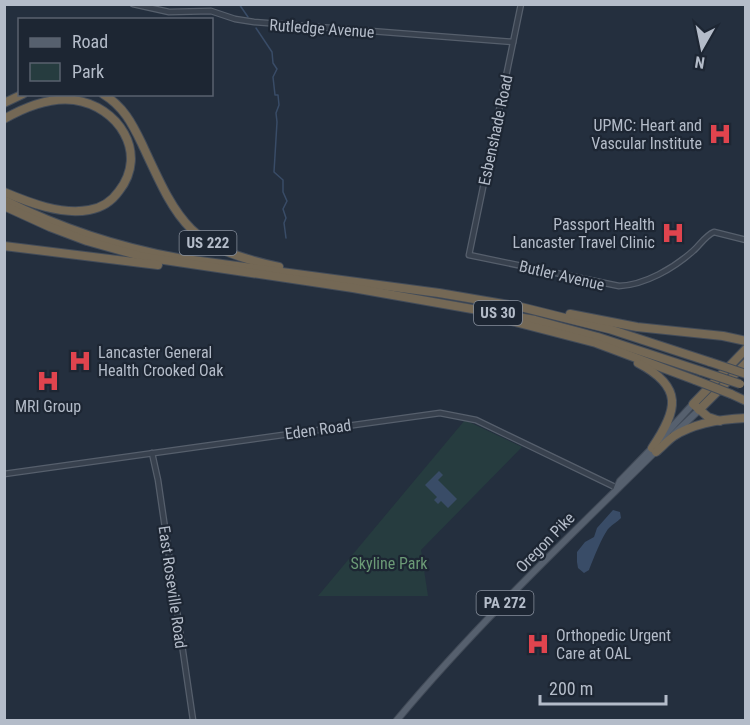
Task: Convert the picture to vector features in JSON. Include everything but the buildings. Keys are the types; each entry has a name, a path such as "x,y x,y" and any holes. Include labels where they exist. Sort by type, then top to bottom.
{"highway":[{"path":"4,103 19,96"},
{"name":"US 222","path":"106,96 128,116 178,216 189,228 212,245 239,257 270,265 387,286"},
{"path":"4,119 44,102 63,99 82,102 100,109 117,124 124,132 132,152 129,173 121,189 105,204 92,210 75,211 47,207 4,192"},
{"name":"US 30","path":"4,200 85,235 159,255 521,307 609,329 746,374"},
{"name":"US 30","path":"4,207 50,228 101,246 153,259 470,307 535,320 608,340 743,385"},
{"name":"US 222","path":"4,246 225,271"},
{"path":"290,280 403,299 501,319 596,343 746,401"},
{"path":"521,307 550,310 637,327 723,336 746,341"},
{"path":"723,336 746,334"},
{"path":"596,343 645,366 662,379 670,392 672,404 670,419 654,450"},
{"name":"Oregon Pike","path":"696,407 746,349"},
{"name":"Oregon Pike","path":"696,407 746,363"},
{"path":"696,407 713,420 720,421"},
{"path":"654,450 675,436 704,424 746,418"}],"main road":[{"name":"Oregon Pike","path":"397,720 461,646 617,488 620,481 696,407"}],"street":[{"name":"Rutledge Avenue","path":"132,4 169,12 212,12 254,22 513,42"},
{"name":"Esbenshade Road","path":"469,255 521,4"},
{"name":"Butler Avenue","path":"469,255 611,286 628,286 675,265 714,232 746,240"},
{"name":"Eden Road","path":"4,474 440,413 476,420 617,488"},
{"name":"East Roseville Road","path":"152,453 158,480 193,720"}],"green space":[{"name":"Skyline Park","path":"465,420 522,447 421,550 428,596 318,596"}],"water":[{"path":"439,471 443,475 438,480 457,499 448,508 441,501 438,504 434,500 437,497 425,485"},
{"path":"613,510 620,512 621,518 607,531 589,570 584,573 578,568 577,552 585,542 594,537 597,528"}],"waterway":[{"path":"239,4 248,17"},
{"path":"256,28 272,52 273,63 277,69 273,77 275,95 278,95 279,105 276,113 274,172 283,180 283,192 287,201 283,209 286,218 284,223 286,238"}],"place":[{"name":"UPMC: Heart and Vascular Institute","path":"720,134"},
{"name":"Passport Health Lancaster Travel Clinic","path":"673,233"},
{"name":"Lancaster General Health Crooked Oak","path":"80,361"},
{"name":"MRI Group","path":"48,381"},
{"name":"Orthopedic Urgent Care at OAL","path":"538,644"}]}
